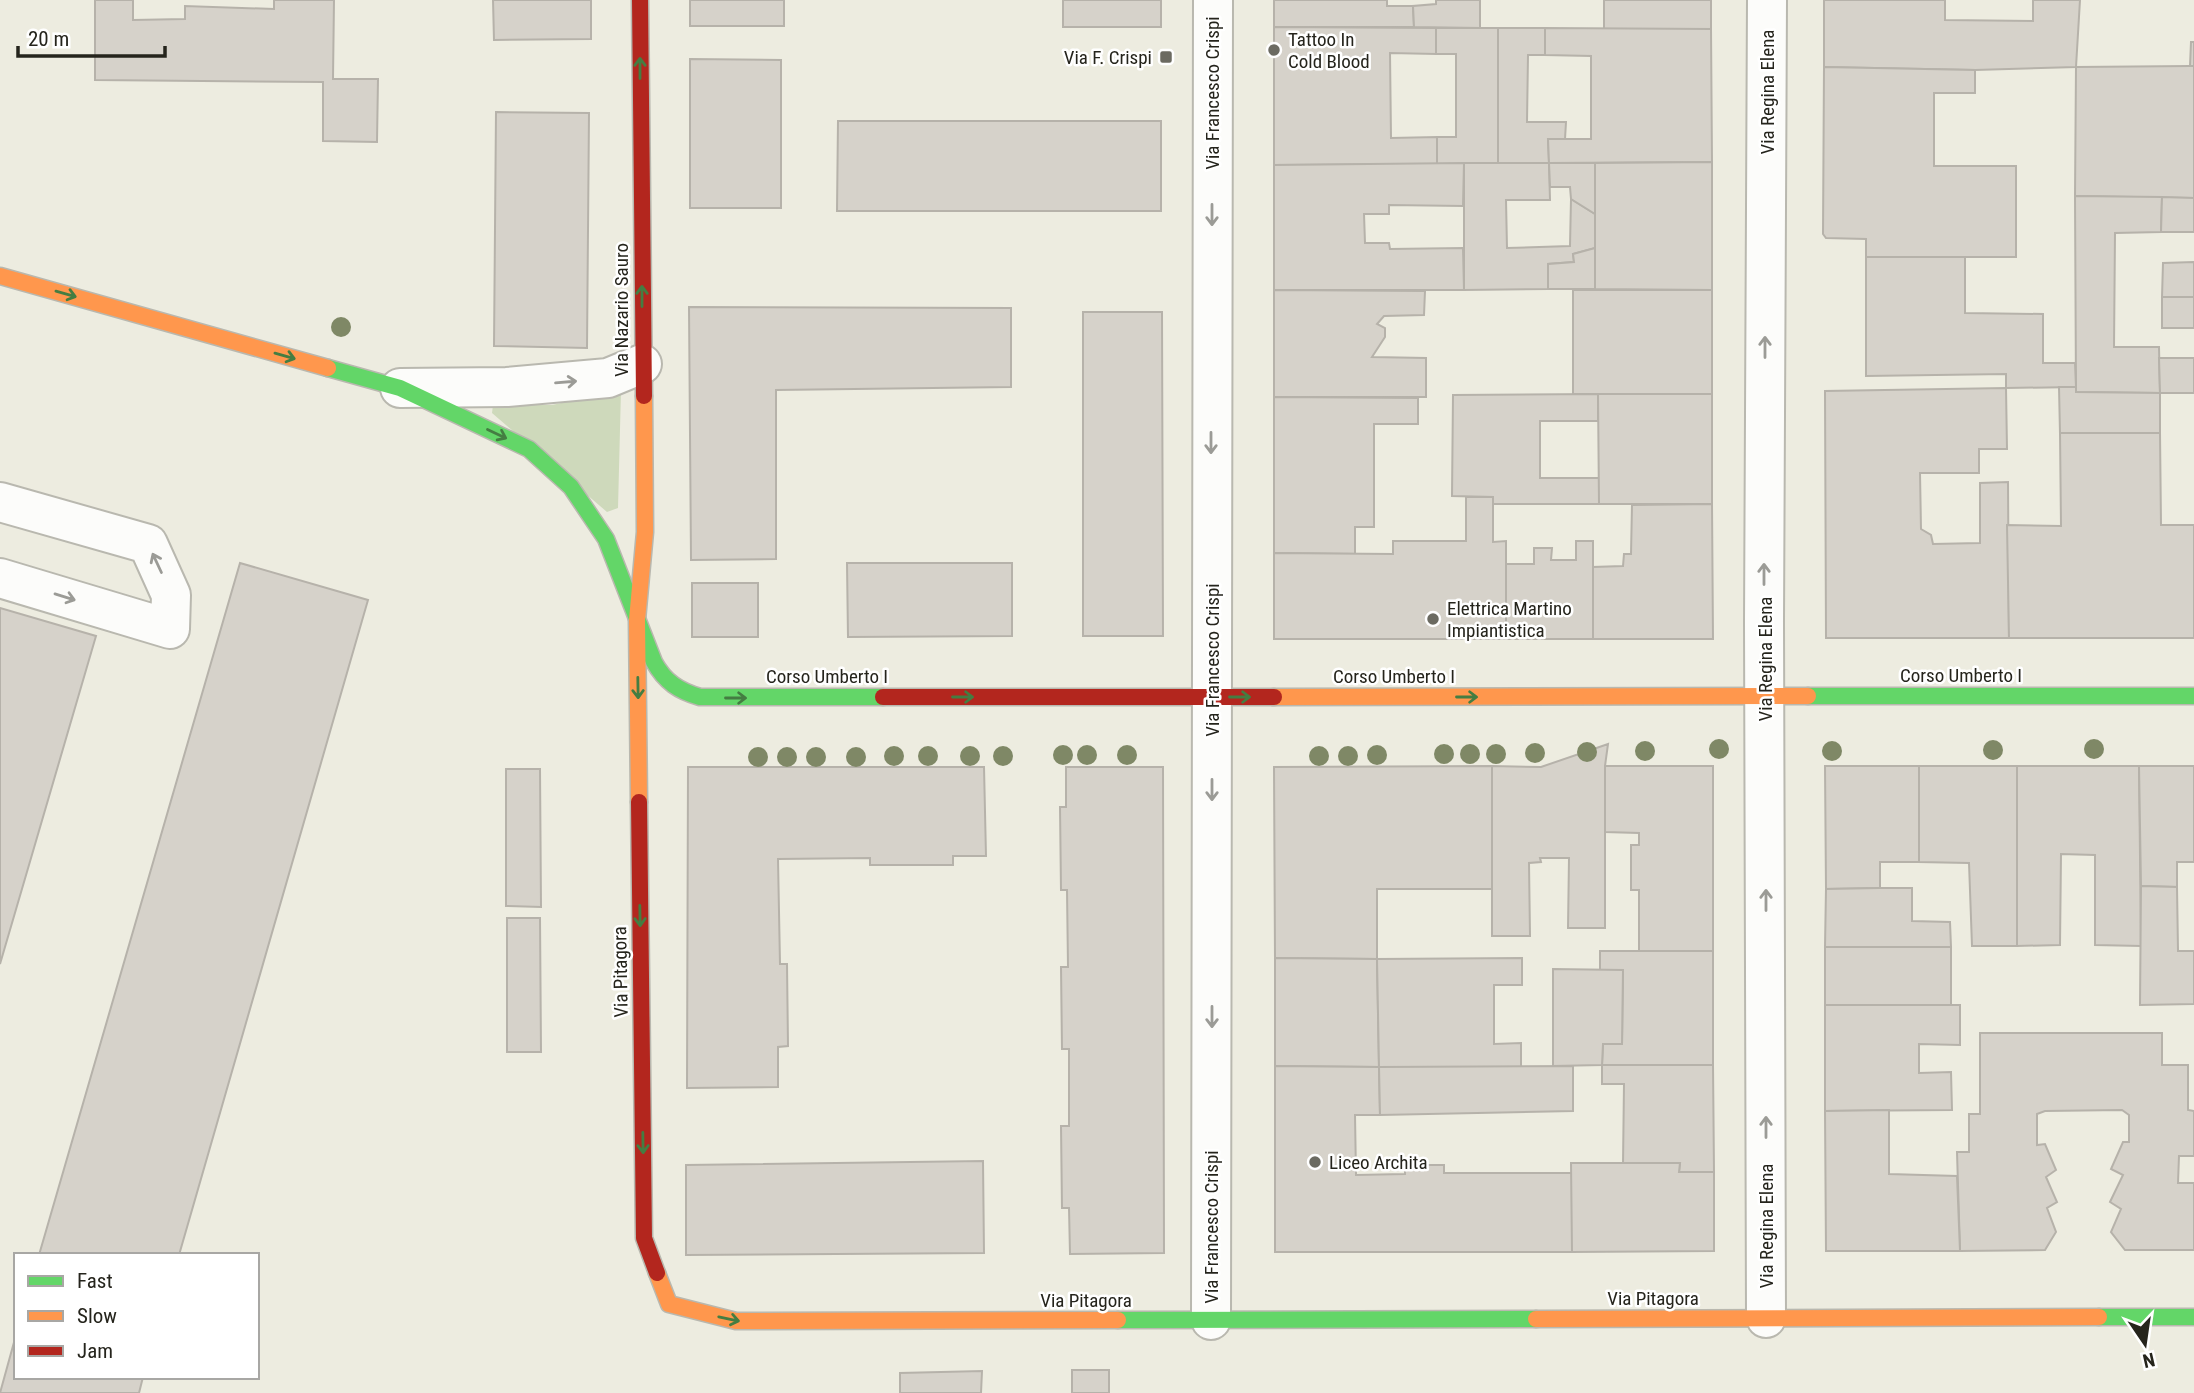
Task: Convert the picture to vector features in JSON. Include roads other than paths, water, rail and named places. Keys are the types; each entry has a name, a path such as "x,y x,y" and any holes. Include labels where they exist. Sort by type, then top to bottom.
{"street":[{"name":"Via Nazario Sauro","path":"637,620 645,533 640,0"},
{"name":"Via Francesco Crispi","path":"1212,1320 1213,0"},
{"name":"Via Regina Elena","path":"1766,1318 1767,0"},
{"name":"Corso Umberto I","path":"0,276 400,388 528,449 570,486 606,539 637,620 663,677 678,690 700,697 2194,696"},
{"path":"400,388 507,387 608,378 642,364"},
{"path":"0,502 148,544 171,595 170,629 0,578"},
{"name":"Via Pitagora","path":"637,620 644,1238 669,1304 736,1321 2194,1317"}],"place":[{"name":"Tattoo In Cold Blood","path":"1274,50"},
{"name":"Via F. Crispi","path":"1166,57"},
{"name":"Elettrica Martino Impiantistica","path":"1433,619"},
{"name":"Liceo Archita","path":"1315,1162"}]}
